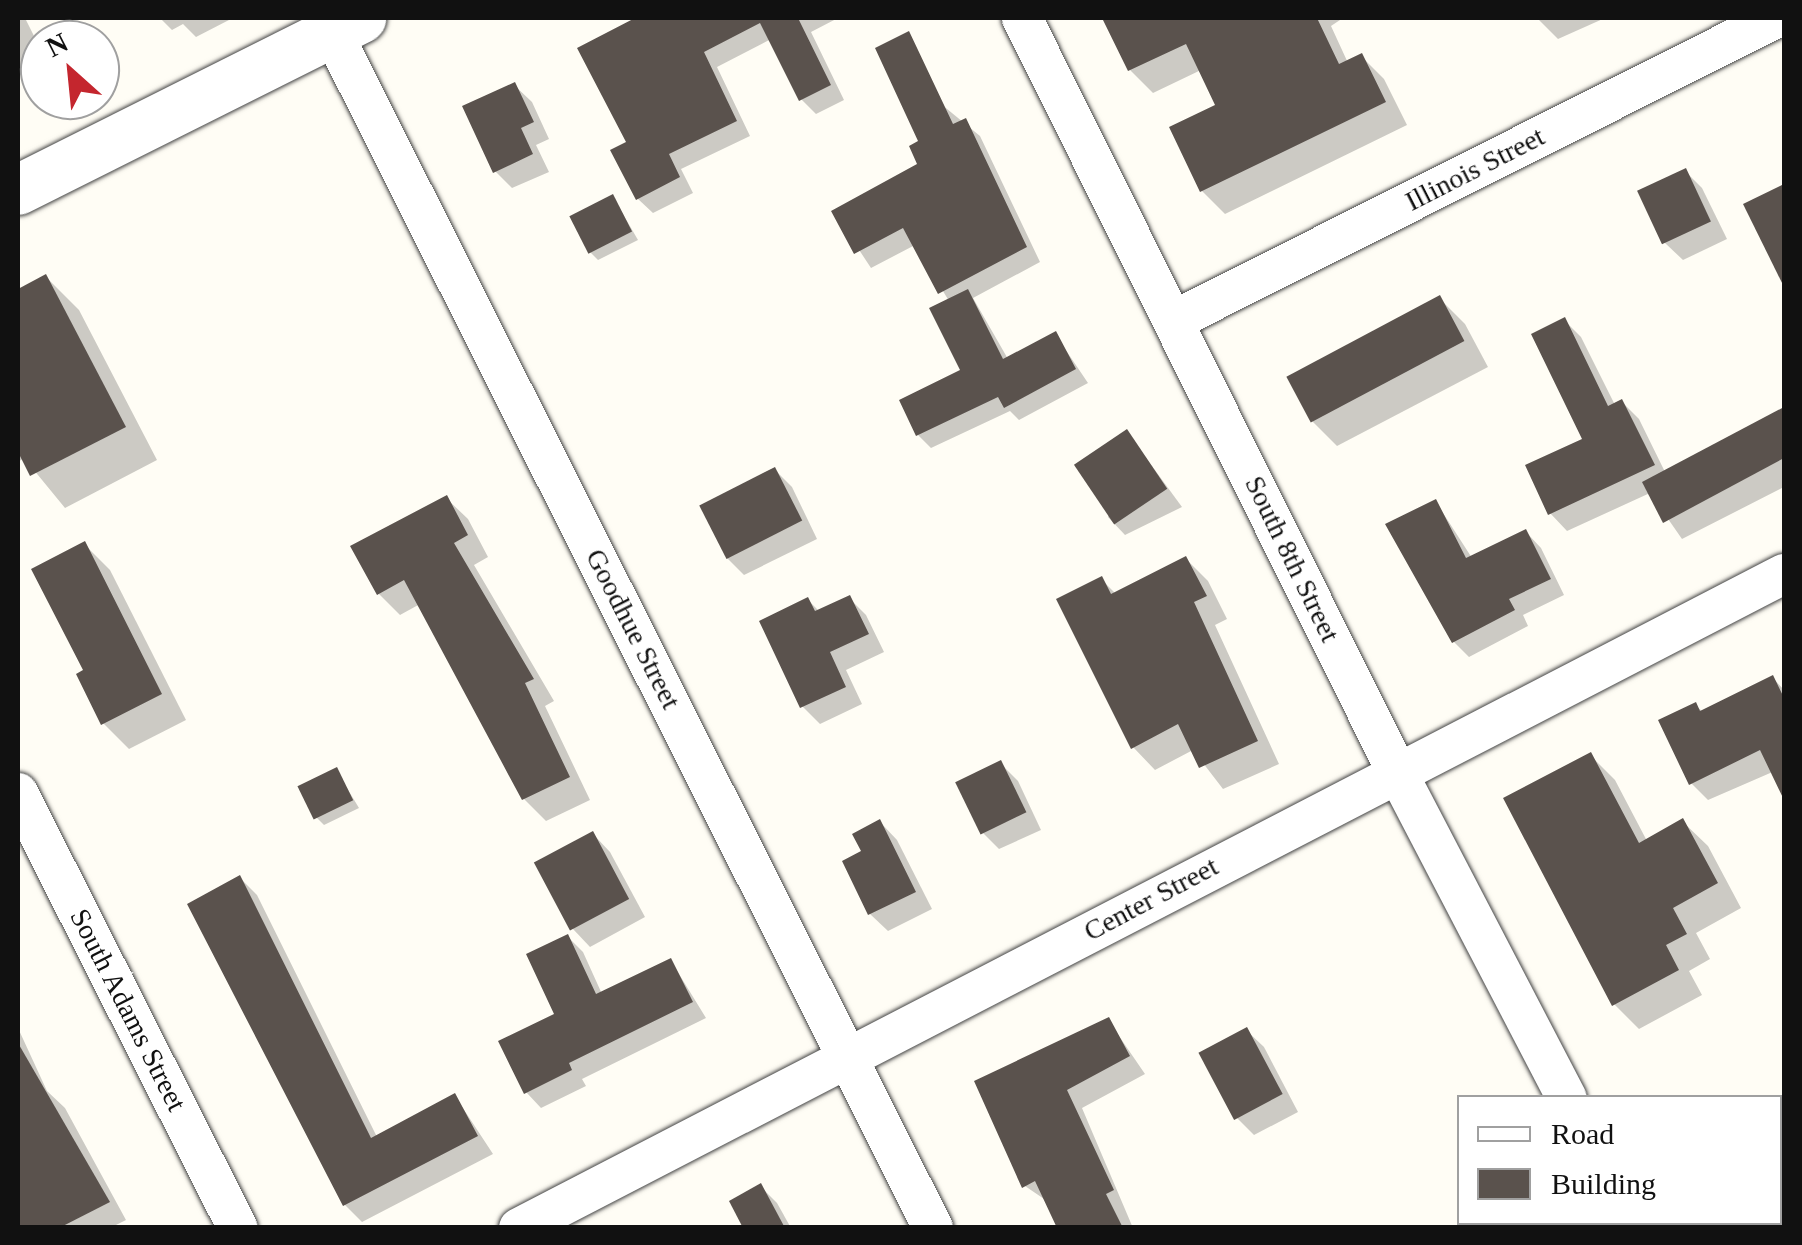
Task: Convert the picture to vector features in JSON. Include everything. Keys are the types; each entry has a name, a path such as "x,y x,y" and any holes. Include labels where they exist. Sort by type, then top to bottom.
{"street":[{"name":"South 8th Street","path":"1022,18 1396,770 1566,1095"},
{"name":"Illinois Street","path":"1174,320 1776,18"},
{"path":"18,190 346,25"},
{"name":"Goodhue Street","path":"346,25 933,1228"},
{"name":"Center Street","path":"518,1228 1396,770 1784,574"},
{"name":"South Adams Street","path":"18,793 238,1228"}],"building":[{"path":"635,18 798,18 831,85 799,101 760,23 704,52 737,121 669,154 680,177 636,200 610,150 626,142 577,48"},
{"path":"1102,18 1317,18 1339,64 1362,53 1386,102 1200,192 1169,127 1215,105 1186,44 1128,71"},
{"path":"909,31 953,124 966,118 1027,247 938,294 903,228 854,254 831,211 917,164 909,146 918,141 875,48"},
{"path":"515,82 534,122 521,128 533,154 493,173 462,106"},
{"path":"1686,168 1711,221 1662,244 1637,191"},
{"path":"1784,184 1784,287 1743,204"},
{"path":"613,194 632,231 588,254 569,216"},
{"path":"46,274 126,427 30,476 18,452 18,289"},
{"path":"968,289 1003,359 1056,331 1076,369 1004,408 998,397 916,436 899,400 960,370 929,308"},
{"path":"1440,295 1464,341 1311,423 1286,377"},
{"path":"1565,317 1608,406 1622,399 1655,465 1548,515 1525,465 1582,439 1531,334"},
{"path":"1784,407 1784,458 1663,523 1642,482"},
{"path":"1127,429 1167,489 1114,524 1074,465"},
{"path":"775,467 802,520 727,559 699,506"},
{"path":"447,495 468,535 454,543 534,679 525,683 570,777 522,800 404,580 377,595 350,546"},
{"path":"1436,499 1466,558 1526,529 1551,579 1509,599 1515,610 1452,643 1385,524"},
{"path":"85,541 162,694 101,725 76,674 83,670 31,569"},
{"path":"1186,556 1207,596 1194,602 1258,741 1199,768 1178,724 1131,749 1056,599 1102,576 1111,594"},
{"path":"850,595 869,634 830,652 846,687 800,708 759,621 808,597 815,611"},
{"path":"1773,675 1784,698 1784,800 1760,750 1689,785 1658,720 1696,702 1700,711"},
{"path":"1591,752 1639,843 1683,818 1718,883 1673,908 1687,934 1666,945 1679,970 1612,1006 1503,798"},
{"path":"1001,760 1026,812 981,834 955,782"},
{"path":"337,767 353,800 314,820 297,786"},
{"path":"880,819 916,892 868,915 842,861 861,851 852,834"},
{"path":"593,831 629,899 570,930 534,862"},
{"path":"240,875 371,1138 455,1093 478,1136 343,1206 187,904"},
{"path":"568,934 596,994 671,958 693,1002 569,1063 572,1070 524,1094 498,1041 554,1014 526,954"},
{"path":"1109,1017 1130,1056 1067,1090 1114,1190 1106,1194 1123,1228 1057,1228 1035,1181 1022,1188 974,1081"},
{"path":"1247,1027 1283,1094 1234,1120 1198,1053"},
{"path":"18,1043 110,1202 59,1228 18,1228"},
{"path":"761,1183 785,1228 743,1228 729,1201"}]}
